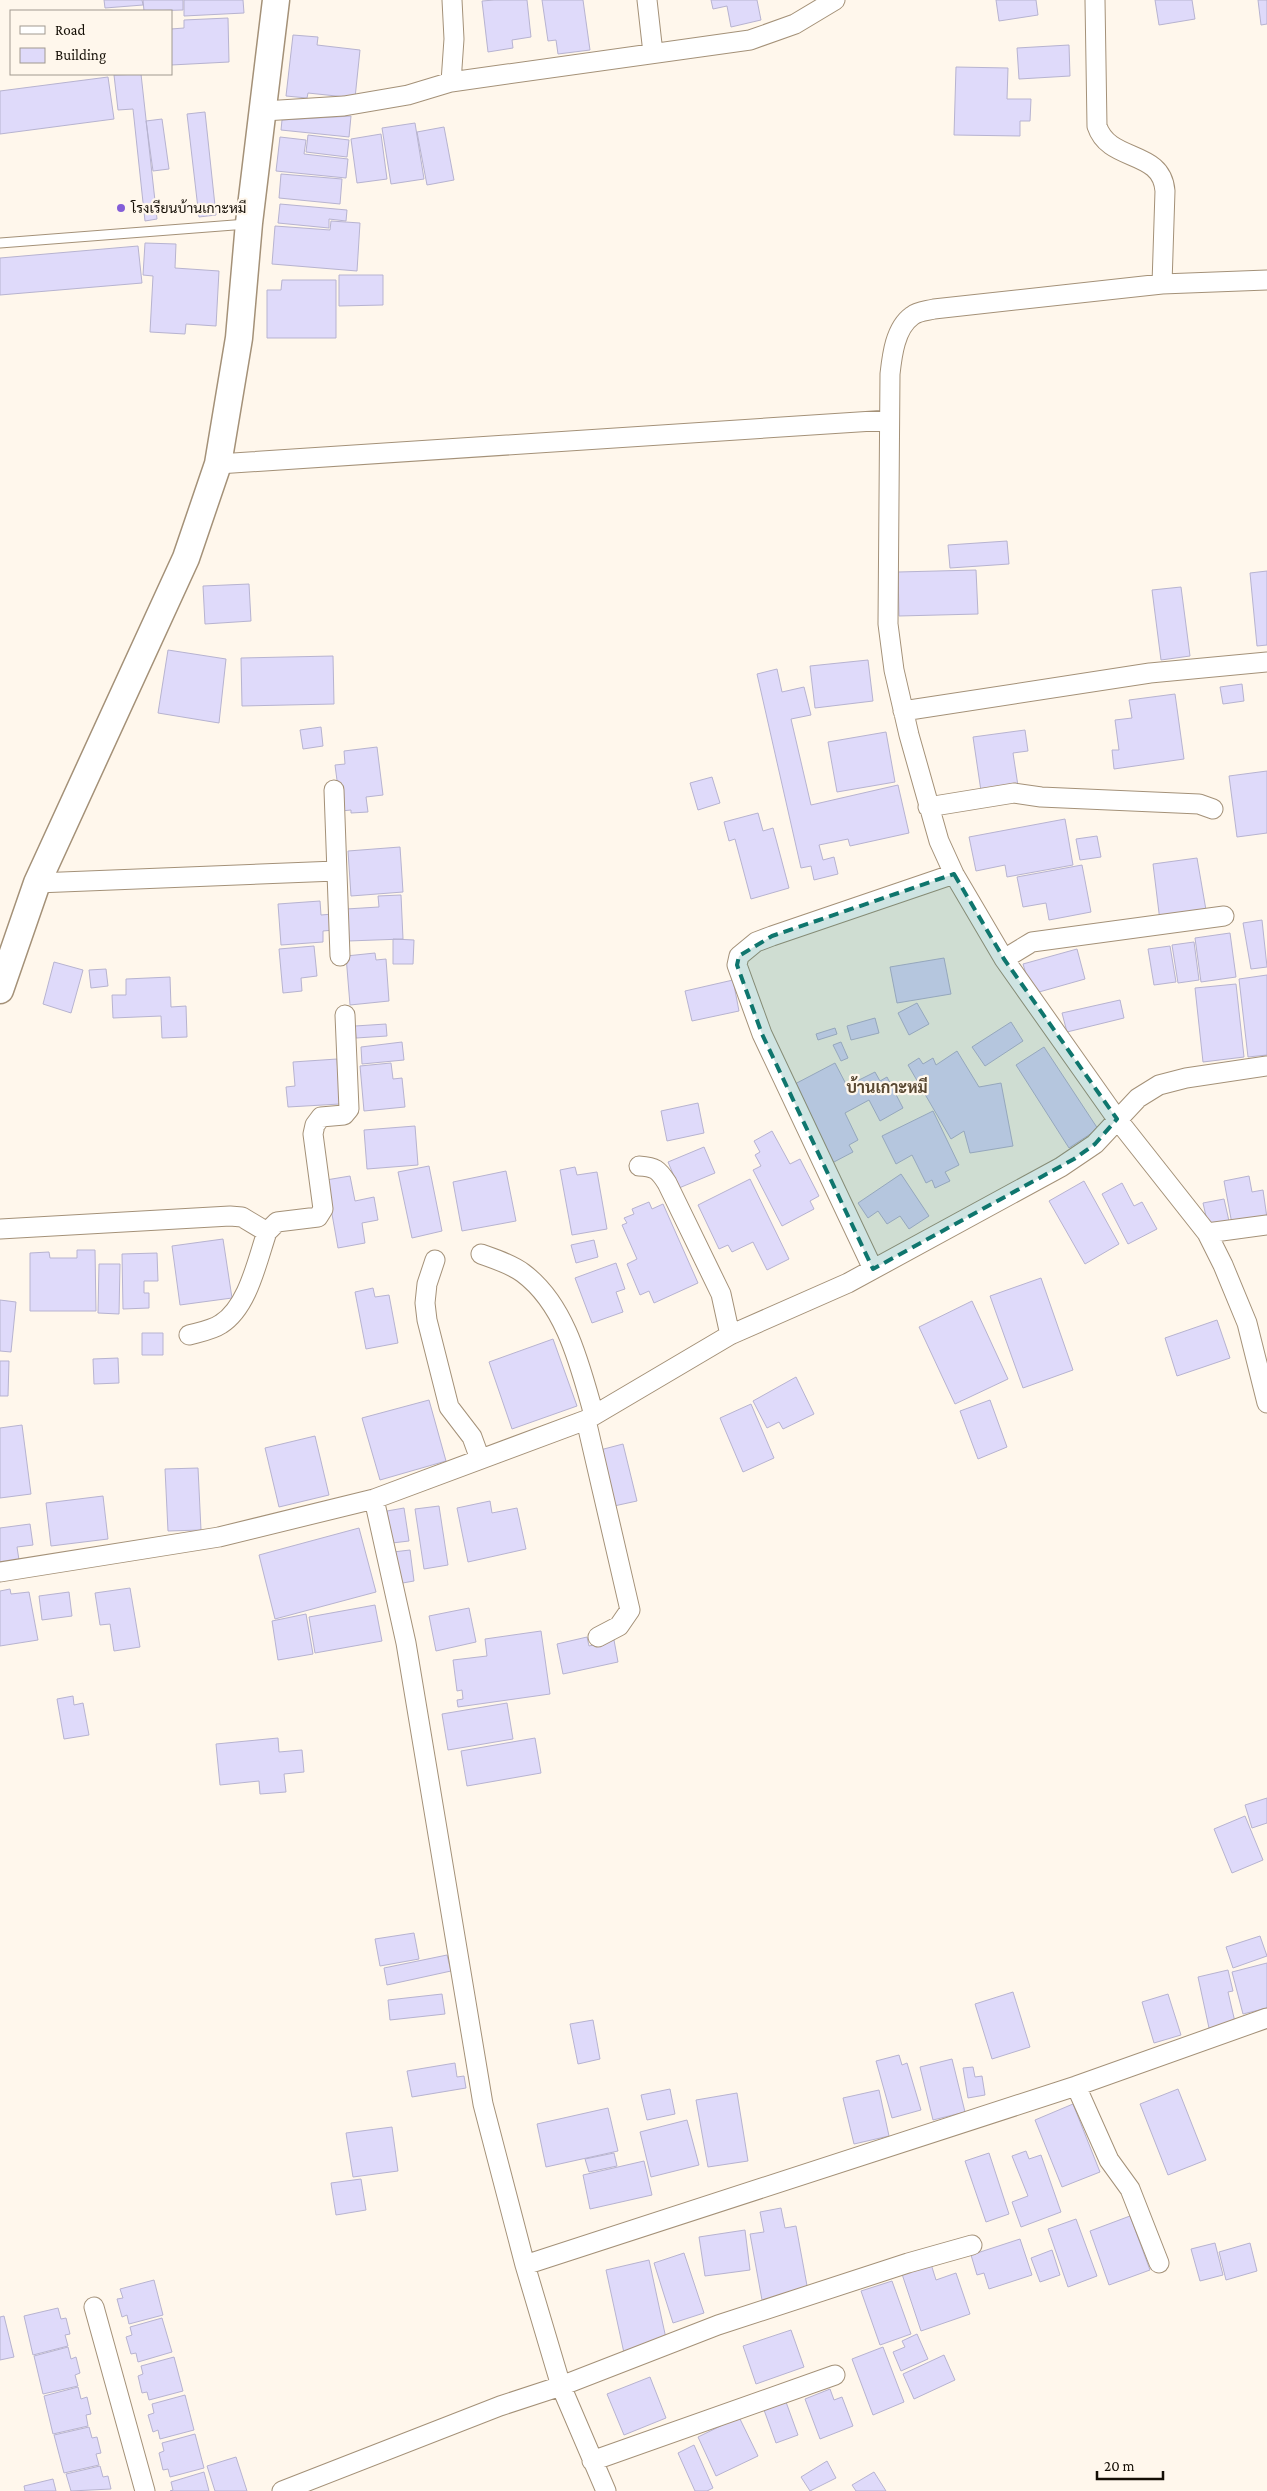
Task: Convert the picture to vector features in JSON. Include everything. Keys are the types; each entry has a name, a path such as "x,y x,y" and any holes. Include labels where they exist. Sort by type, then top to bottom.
{"street":[{"path":"0,990 37,883 182,567 218,464 239,338 249,224 276,0"},
{"path":"451,82 454,47 452,0"},
{"path":"647,0 654,53"},
{"path":"264,111 344,106 408,95 451,82 750,40 795,24 834,0"},
{"path":"1095,0 1097,126 1106,142 1155,167 1163,177 1165,191 1162,284"},
{"path":"1267,280 1162,284 934,309 912,316 905,323 893,352 890,374 888,624 903,711 928,808 954,874 1004,959 1117,1119 1207,1233 1224,1265 1247,1323 1267,1403"},
{"path":"218,464 889,420"},
{"path":"903,711 1150,673 1267,662"},
{"path":"334,790 340,956"},
{"path":"928,808 1014,793 1199,804 1213,810"},
{"path":"37,883 336,871"},
{"path":"873,1269 762,1034 738,966 739,956 756,942 954,874"},
{"path":"1004,959 1032,942 1224,916"},
{"path":"189,1335 216,1327 230,1318 237,1310 243,1300 267,1232 277,1222 314,1218 322,1214 313,1134 315,1124 321,1117 344,1115 350,1109 345,1015"},
{"path":"0,1572 219,1536 374,1499 590,1417 730,1335 848,1283 1068,1163 1095,1144 1138,1098 1159,1085 1186,1078 1267,1066"},
{"path":"639,1166 654,1167 659,1170 667,1183 721,1294 730,1335"},
{"path":"0,1229 230,1216 242,1218 267,1232"},
{"path":"1207,1233 1267,1225"},
{"path":"481,1254 522,1272 545,1296 572,1342 590,1417 630,1610 619,1626 598,1638"},
{"path":"434,1260 427,1284 426,1303 428,1320 449,1407 472,1438 480,1459"},
{"path":"374,1499 406,1643 483,2104 525,2264 561,2386 606,2491"},
{"path":"525,2264 1076,2086 1267,2018"},
{"path":"1076,2086 1109,2160 1130,2190 1159,2263"},
{"path":"282,2491 500,2406 561,2386 718,2325 908,2262 972,2245"},
{"path":"94,2307 145,2491"},
{"path":"592,2461 835,2375"}],"lane":[{"path":"0,242 249,224"}],"highlighted area":[{"path":"954,874 1004,959 1117,1119 1095,1144 1074,1159 873,1269 762,1034 737,965 739,956 772,936"}],"building":[{"path":"104,0 142,0 143,5 105,8"},
{"path":"143,0 183,0 183,10 144,10"},
{"path":"184,0 243,0 244,13 184,16"},
{"path":"527,0 531,37 512,40 513,48 488,52 482,1"},
{"path":"542,0 583,0 590,50 558,54 556,40 548,41"},
{"path":"711,0 757,0 761,20 731,27 727,6 713,9"},
{"path":"996,0 1036,0 1038,15 999,21"},
{"path":"1155,0 1192,0 1195,19 1159,25"},
{"path":"1258,0 1267,0 1267,24 1261,25"},
{"path":"228,18 229,62 172,65 172,29 184,28 184,20"},
{"path":"293,35 318,37 317,45 360,50 355,98 308,93 307,98 286,96"},
{"path":"1069,45 1070,76 1019,79 1017,48"},
{"path":"956,67 1008,68 1007,99 1031,99 1030,121 1020,121 1020,136 954,135"},
{"path":"114,75 141,75 157,219 145,221 133,109 118,110"},
{"path":"108,77 114,119 0,134 0,91"},
{"path":"205,112 216,215 199,217 187,114"},
{"path":"351,116 349,137 281,130 282,120"},
{"path":"162,119 169,169 153,171 146,121"},
{"path":"415,123 424,179 391,184 382,128"},
{"path":"444,127 454,180 427,185 417,132"},
{"path":"381,134 387,179 357,183 351,139"},
{"path":"308,135 349,140 347,157 306,152"},
{"path":"280,137 306,140 304,154 348,159 346,178 276,171"},
{"path":"281,174 342,179 340,204 279,198"},
{"path":"280,204 347,210 346,221 329,219 329,228 278,223"},
{"path":"331,221 360,223 357,271 272,264 275,226 330,230"},
{"path":"145,243 176,244 175,268 219,271 216,326 186,324 185,334 150,332 153,276 143,275"},
{"path":"138,246 142,283 0,295 0,258"},
{"path":"339,275 383,275 383,305 339,306"},
{"path":"282,280 336,280 336,338 267,338 267,290 281,290"},
{"path":"1007,541 1009,564 950,568 948,545"},
{"path":"976,570 978,614 899,616 898,572"},
{"path":"1267,571 1267,645 1257,646 1250,573"},
{"path":"249,584 251,621 205,624 203,586"},
{"path":"1181,587 1190,656 1161,660 1152,590"},
{"path":"168,650 226,659 219,723 158,713"},
{"path":"333,656 334,704 242,706 241,658"},
{"path":"868,660 873,701 815,708 810,666"},
{"path":"777,669 782,692 804,687 811,715 791,719 811,805 898,785 909,833 850,846 848,839 819,845 823,860 834,857 838,874 814,880 811,866 801,868 757,674"},
{"path":"1242,684 1244,701 1223,704 1220,687"},
{"path":"1175,694 1184,759 1114,769 1112,750 1119,750 1115,720 1132,718 1129,700"},
{"path":"321,727 323,746 303,749 300,730"},
{"path":"1025,730 1028,751 1013,753 1018,786 981,791 973,737"},
{"path":"886,732 895,782 837,792 828,742"},
{"path":"377,747 383,795 366,797 368,812 351,813 351,810 341,811 335,765 345,764 344,751"},
{"path":"1267,771 1267,833 1237,837 1229,776"},
{"path":"712,777 720,803 698,810 690,783"},
{"path":"758,813 763,831 773,828 789,888 751,899 735,839 729,841 724,822"},
{"path":"1065,819 1073,865 1007,877 1005,865 976,871 969,837"},
{"path":"1097,836 1101,857 1080,860 1076,839"},
{"path":"400,847 403,892 351,896 348,851"},
{"path":"1197,858 1206,910 1160,921 1153,864"},
{"path":"1082,865 1091,912 1049,920 1046,903 1023,907 1017,877"},
{"path":"401,895 403,939 348,941 346,909 379,907 378,896"},
{"path":"320,901 321,915 333,914 334,930 323,931 323,942 281,945 278,904"},
{"path":"1262,920 1267,967 1251,969 1243,923"},
{"path":"1230,933 1236,977 1201,982 1195,938"},
{"path":"393,939 414,940 413,964 393,964"},
{"path":"1194,942 1199,980 1178,983 1172,945"},
{"path":"314,946 317,976 301,978 302,991 283,993 279,949"},
{"path":"1170,946 1176,982 1154,985 1148,949"},
{"path":"1077,949 1085,979 1032,994 1023,964"},
{"path":"375,953 376,960 386,959 389,1001 350,1005 346,956"},
{"path":"944,958 951,994 897,1003 890,967"},
{"path":"54,962 83,970 71,1013 43,1004"},
{"path":"106,969 108,986 91,988 89,970"},
{"path":"1267,975 1267,1055 1248,1057 1239,979"},
{"path":"170,977 171,1007 186,1006 187,1037 162,1038 161,1016 113,1018 112,995 126,995 126,979"},
{"path":"733,980 739,1011 692,1021 685,991"},
{"path":"1236,984 1244,1057 1203,1062 1195,988"},
{"path":"1120,1000 1124,1018 1067,1032 1062,1013"},
{"path":"917,1003 929,1024 909,1035 898,1013"},
{"path":"875,1018 879,1033 851,1040 847,1026"},
{"path":"1011,1022 1023,1041 985,1066 972,1047"},
{"path":"386,1024 387,1036 356,1038 355,1026"},
{"path":"835,1028 837,1034 818,1040 816,1034"},
{"path":"402,1042 404,1060 362,1064 361,1047"},
{"path":"841,1042 848,1058 841,1061 833,1045"},
{"path":"1044,1047 1098,1129 1069,1148 1016,1065"},
{"path":"957,1051 979,1087 1001,1083 1013,1146 970,1153 964,1131 951,1139 908,1065 919,1058 923,1064 933,1058 936,1065"},
{"path":"337,1059 340,1104 288,1107 286,1087 295,1086 293,1062"},
{"path":"391,1063 393,1079 402,1078 405,1107 364,1111 360,1066"},
{"path":"835,1063 847,1086 875,1072 880,1081 887,1077 903,1108 880,1121 869,1100 845,1113 858,1140 849,1145 853,1152 832,1163 793,1085"},
{"path":"698,1103 704,1133 667,1141 661,1111"},
{"path":"933,1111 959,1165 945,1172 950,1181 935,1188 932,1180 926,1183 912,1155 896,1164 882,1136"},
{"path":"415,1126 418,1165 367,1169 364,1130"},
{"path":"772,1131 790,1164 800,1159 819,1196 810,1201 814,1209 782,1226 753,1170 761,1166 755,1155 760,1152 754,1141"},
{"path":"704,1147 715,1173 679,1188 668,1162"},
{"path":"429,1166 442,1231 412,1238 398,1172"},
{"path":"575,1167 577,1175 597,1172 607,1229 572,1235 560,1170"},
{"path":"506,1171 516,1221 462,1231 453,1182"},
{"path":"901,1174 929,1216 909,1229 900,1216 887,1224 878,1211 868,1218 858,1203"},
{"path":"350,1176 355,1201 374,1197 378,1220 362,1223 365,1243 338,1248 326,1180"},
{"path":"1249,1176 1252,1192 1263,1190 1267,1218 1232,1224 1224,1181"},
{"path":"750,1179 789,1259 767,1270 753,1242 732,1252 728,1245 719,1249 698,1205"},
{"path":"1084,1181 1119,1244 1085,1264 1049,1201"},
{"path":"1122,1183 1134,1206 1142,1202 1157,1229 1128,1244 1102,1194"},
{"path":"1224,1199 1229,1221 1208,1225 1203,1203"},
{"path":"649,1202 652,1209 663,1204 698,1283 654,1303 649,1291 640,1295 627,1264 637,1259 622,1225 627,1223 624,1218 634,1214 632,1209"},
{"path":"223,1239 232,1298 180,1305 172,1246"},
{"path":"594,1240 598,1257 576,1263 571,1245"},
{"path":"77,1250 95,1250 96,1311 30,1311 30,1253 49,1252 50,1258 77,1258"},
{"path":"157,1253 158,1281 144,1281 144,1293 149,1293 149,1308 123,1309 122,1254"},
{"path":"616,1263 625,1289 616,1292 623,1312 592,1323 575,1278"},
{"path":"99,1264 120,1264 119,1314 98,1313"},
{"path":"1041,1278 1073,1370 1023,1388 990,1296"},
{"path":"373,1288 375,1297 389,1295 398,1343 366,1349 355,1292"},
{"path":"0,1300 16,1302 11,1352 0,1351"},
{"path":"972,1301 1008,1379 955,1404 919,1327"},
{"path":"1217,1320 1230,1358 1177,1376 1165,1338"},
{"path":"142,1333 163,1333 163,1355 142,1355"},
{"path":"553,1339 577,1406 512,1429 489,1362"},
{"path":"118,1358 119,1383 94,1384 93,1359"},
{"path":"0,1361 9,1361 8,1396 0,1396"},
{"path":"796,1377 814,1414 783,1429 779,1422 767,1428 753,1401"},
{"path":"429,1400 446,1461 380,1480 362,1418"},
{"path":"990,1400 1007,1447 978,1459 960,1411"},
{"path":"751,1404 774,1458 743,1472 720,1418"},
{"path":"22,1425 31,1494 0,1498 0,1428"},
{"path":"315,1436 329,1495 279,1507 265,1448"},
{"path":"623,1444 637,1501 614,1506 600,1450"},
{"path":"198,1468 201,1530 168,1531 165,1469"},
{"path":"103,1496 108,1539 51,1546 46,1503"},
{"path":"490,1501 492,1513 517,1508 526,1549 468,1562 457,1508"},
{"path":"439,1506 448,1565 424,1569 415,1509"},
{"path":"404,1508 409,1541 392,1543 387,1511"},
{"path":"30,1524 33,1545 17,1547 19,1560 0,1563 0,1528"},
{"path":"359,1528 376,1592 275,1619 259,1555"},
{"path":"410,1550 414,1581 397,1584 393,1552"},
{"path":"130,1588 140,1647 114,1651 110,1624 100,1625 95,1593"},
{"path":"10,1589 11,1594 29,1592 38,1640 0,1646 0,1591"},
{"path":"69,1592 72,1616 42,1620 39,1596"},
{"path":"375,1605 382,1641 315,1653 309,1617"},
{"path":"469,1608 476,1642 436,1651 429,1616"},
{"path":"306,1614 313,1654 278,1660 272,1621"},
{"path":"541,1631 550,1694 458,1707 457,1700 463,1699 462,1690 457,1691 453,1660 487,1656 485,1639"},
{"path":"587,1637 589,1646 614,1640 618,1662 563,1674 557,1644"},
{"path":"73,1696 74,1705 83,1703 89,1735 64,1739 57,1699"},
{"path":"507,1703 513,1739 448,1750 442,1714"},
{"path":"278,1738 279,1752 302,1750 304,1772 284,1774 286,1792 260,1794 259,1781 220,1785 216,1744"},
{"path":"535,1738 541,1773 467,1786 461,1751"},
{"path":"1267,1798 1267,1823 1252,1828 1245,1805"},
{"path":"1245,1816 1263,1860 1232,1873 1214,1829"},
{"path":"414,1933 419,1959 380,1966 375,1939"},
{"path":"1260,1936 1267,1956 1233,1968 1226,1947"},
{"path":"447,1955 451,1971 387,1985 384,1968"},
{"path":"1267,1963 1267,2008 1243,2014 1232,1972"},
{"path":"1228,1970 1233,1991 1228,1992 1235,2022 1209,2028 1198,1977"},
{"path":"1013,1992 1030,2047 992,2059 975,2004"},
{"path":"442,1994 445,2014 390,2020 388,2000"},
{"path":"1168,1994 1181,2035 1154,2043 1142,2002"},
{"path":"593,2020 600,2059 578,2064 570,2024"},
{"path":"899,2055 902,2065 907,2063 921,2110 892,2118 876,2061"},
{"path":"952,2059 965,2112 933,2120 920,2067"},
{"path":"455,2063 457,2077 464,2076 466,2088 412,2097 407,2071"},
{"path":"973,2067 975,2077 982,2076 985,2095 968,2098 963,2068"},
{"path":"670,2089 675,2114 647,2120 641,2095"},
{"path":"1178,2089 1206,2160 1168,2175 1140,2104"},
{"path":"879,2090 889,2136 854,2144 843,2098"},
{"path":"737,2093 748,2161 708,2167 696,2100"},
{"path":"1073,2104 1100,2172 1062,2187 1035,2120"},
{"path":"608,2108 618,2151 546,2167 537,2124"},
{"path":"687,2120 699,2165 651,2177 640,2132"},
{"path":"392,2127 398,2171 353,2177 346,2133"},
{"path":"1026,2151 1029,2159 1041,2155 1061,2212 1021,2227 1012,2202 1028,2196 1012,2156"},
{"path":"614,2153 617,2166 589,2172 585,2159"},
{"path":"989,2153 1009,2214 986,2222 965,2161"},
{"path":"644,2161 652,2195 590,2209 583,2175"},
{"path":"361,2179 366,2210 336,2215 331,2183"},
{"path":"781,2208 785,2228 796,2226 808,2291 762,2300 750,2234 764,2232 760,2212"},
{"path":"1130,2216 1150,2270 1109,2285 1090,2231"},
{"path":"1076,2219 1097,2276 1068,2287 1048,2229"},
{"path":"745,2230 750,2270 705,2276 699,2237"},
{"path":"1020,2239 1032,2275 989,2289 984,2273 977,2275 971,2255"},
{"path":"1215,2243 1223,2275 1200,2281 1191,2249"},
{"path":"1250,2243 1257,2271 1226,2280 1219,2252"},
{"path":"1052,2250 1060,2275 1040,2282 1031,2258"},
{"path":"684,2253 704,2313 673,2323 654,2263"},
{"path":"649,2260 667,2343 624,2353 606,2270"},
{"path":"931,2264 936,2280 956,2273 970,2314 921,2331 902,2274"},
{"path":"154,2280 163,2315 129,2324 127,2315 122,2317 117,2299 123,2298 120,2289"},
{"path":"892,2281 911,2334 880,2345 861,2291"},
{"path":"58,2308 61,2319 66,2318 70,2334 65,2335 68,2346 33,2355 24,2316"},
{"path":"4,2316 14,2357 0,2360 0,2317"},
{"path":"162,2318 172,2352 138,2362 136,2353 131,2354 126,2337 132,2335 130,2327"},
{"path":"791,2330 804,2367 756,2384 743,2346"},
{"path":"917,2334 928,2359 901,2371 893,2352 905,2347 902,2341"},
{"path":"68,2347 71,2359 76,2357 80,2373 75,2375 78,2386 43,2394 34,2356"},
{"path":"883,2347 904,2402 873,2415 852,2359"},
{"path":"944,2355 955,2380 914,2399 903,2374"},
{"path":"174,2357 183,2391 149,2400 147,2392 142,2393 138,2376 143,2374 141,2366"},
{"path":"650,2377 666,2418 624,2435 607,2394"},
{"path":"78,2387 81,2399 87,2397 91,2414 86,2415 88,2426 53,2434 44,2396"},
{"path":"830,2389 834,2400 842,2397 853,2426 820,2439 805,2399"},
{"path":"185,2395 194,2430 160,2439 158,2430 153,2432 148,2415 154,2413 152,2404"},
{"path":"786,2402 798,2435 776,2443 764,2410"},
{"path":"739,2417 758,2456 716,2476 698,2437"},
{"path":"89,2427 92,2438 97,2437 101,2453 96,2454 99,2465 64,2473 54,2435"},
{"path":"195,2434 204,2468 170,2477 168,2469 163,2470 159,2453 164,2451 162,2443"},
{"path":"694,2445 713,2488 707,2491 695,2491 678,2453"},
{"path":"236,2457 247,2491 215,2491 207,2466"},
{"path":"827,2461 836,2478 810,2491 801,2477"},
{"path":"100,2466 103,2477 108,2476 111,2489 71,2491 66,2474"},
{"path":"204,2472 209,2491 170,2491 173,2490 171,2482"},
{"path":"874,2472 886,2491 856,2491 852,2485"},
{"path":"53,2479 56,2491 25,2491 24,2486"}],"place":[{"name":"โรงเรียนบ้านเกาะหมี","path":"121,208"}],"district":[{"name":"บ้านเกาะหมี","path":"887,1087"}]}
